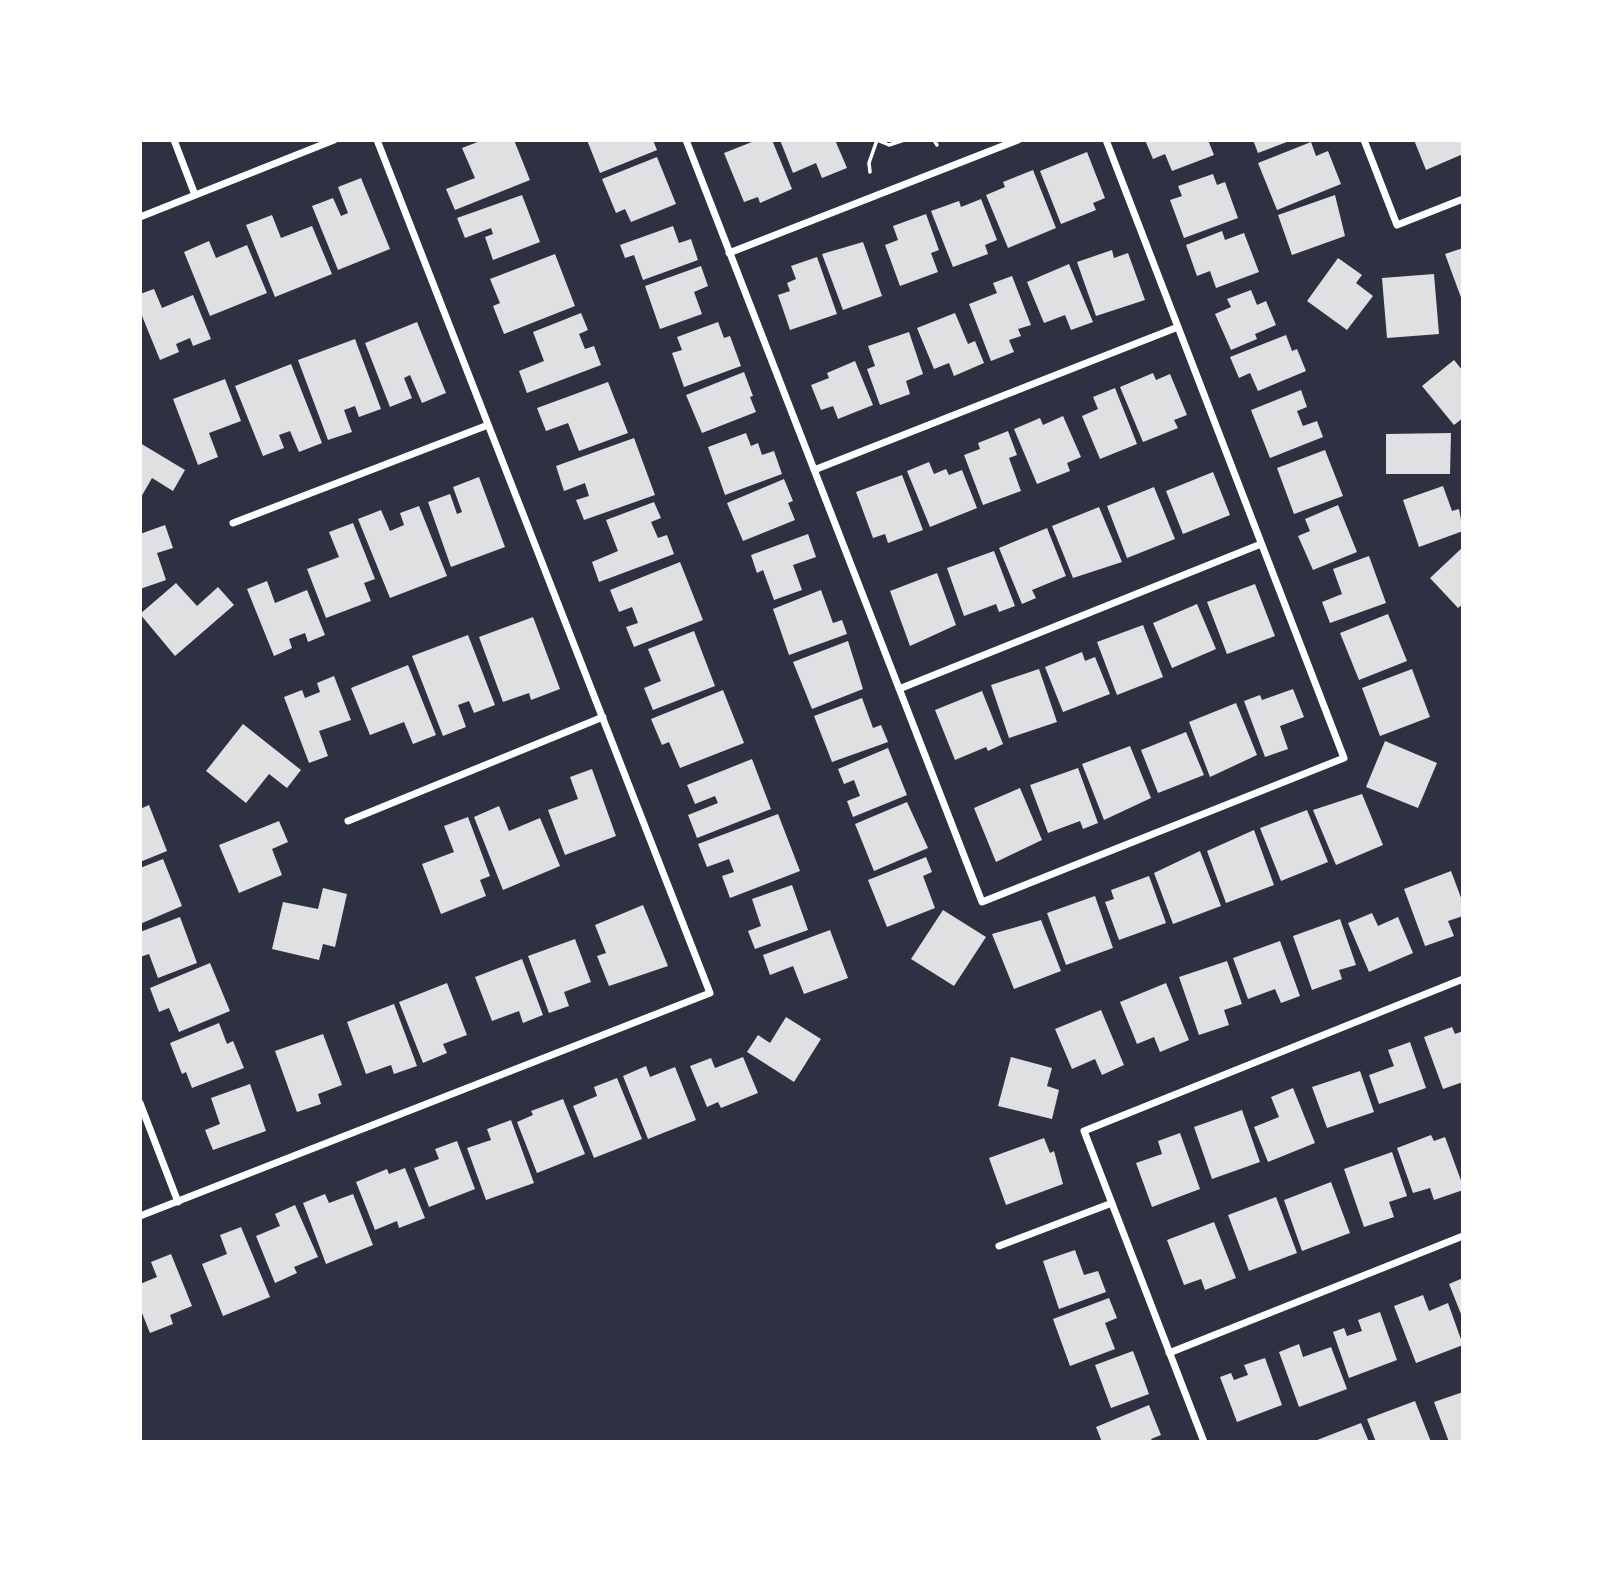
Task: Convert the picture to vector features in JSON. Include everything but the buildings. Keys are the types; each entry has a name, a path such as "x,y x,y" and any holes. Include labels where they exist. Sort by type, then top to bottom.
{"street":[{"path":"174,140 195,195"},
{"path":"140,217 334,140"},
{"path":"140,1216 710,993 377,140"},
{"path":"686,140 982,902 1344,758 1106,140"},
{"path":"729,253 1018,140"},
{"path":"1364,140 1396,225 1463,199"},
{"path":"814,470 1178,327"},
{"path":"233,523 488,425"},
{"path":"899,689 1261,544"},
{"path":"348,821 603,718"},
{"path":"1204,1442 1084,1131 1463,979"},
{"path":"140,1103 178,1202"},
{"path":"999,1246 1112,1203"},
{"path":"1170,1353 1463,1236"}],"path":[{"path":"870,172 869,163 876,140 889,145 904,140"}]}
